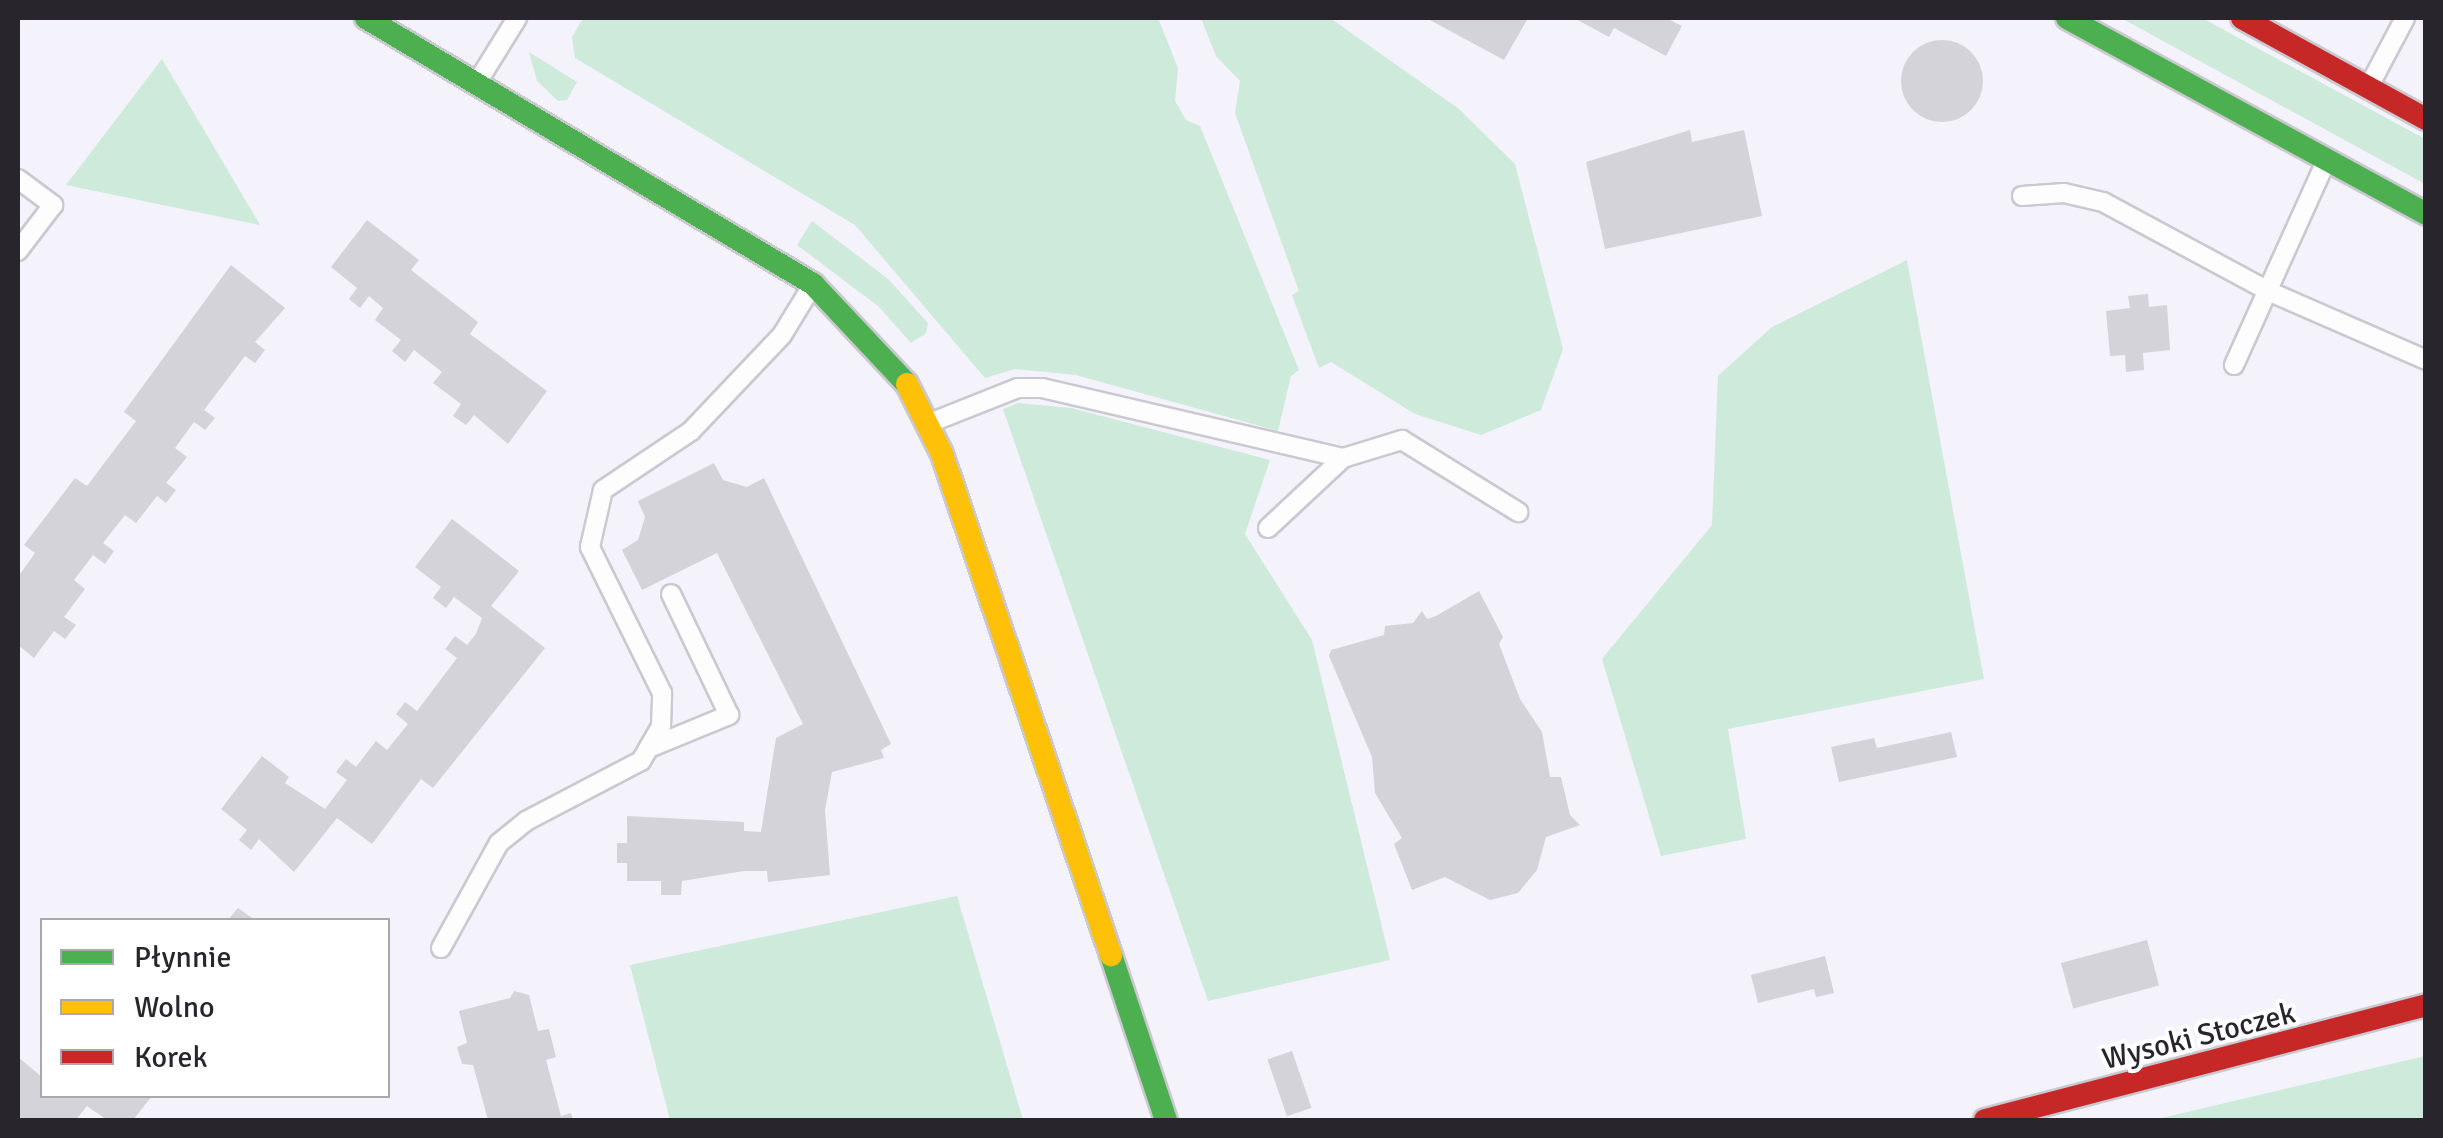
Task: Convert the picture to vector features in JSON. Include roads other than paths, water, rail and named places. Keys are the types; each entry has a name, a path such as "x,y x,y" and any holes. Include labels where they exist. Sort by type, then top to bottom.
{"street":[{"path":"366,18 814,284 900,370 927,424 1149,1057 1166,1120"},
{"path":"2067,18 2426,214"},
{"path":"2242,18 2426,119"},
{"name":"Wysoki Stoczek","path":"1985,1120 2426,1005"}],"lane":[{"path":"477,82 517,18"},
{"path":"2368,88 2405,18"},
{"path":"2234,365 2326,160"},
{"path":"18,179 53,205 18,252"},
{"path":"2022,196 2064,194 2103,202 2268,291 2426,360"},
{"path":"441,948 498,844 526,820 641,762 660,728 662,694 590,546 603,490 690,431 782,336 814,284"},
{"path":"927,424 1018,388 1042,388 1344,458"},
{"path":"1268,528 1344,458 1402,440 1518,512"},
{"path":"648,748 729,716 670,594"}]}
